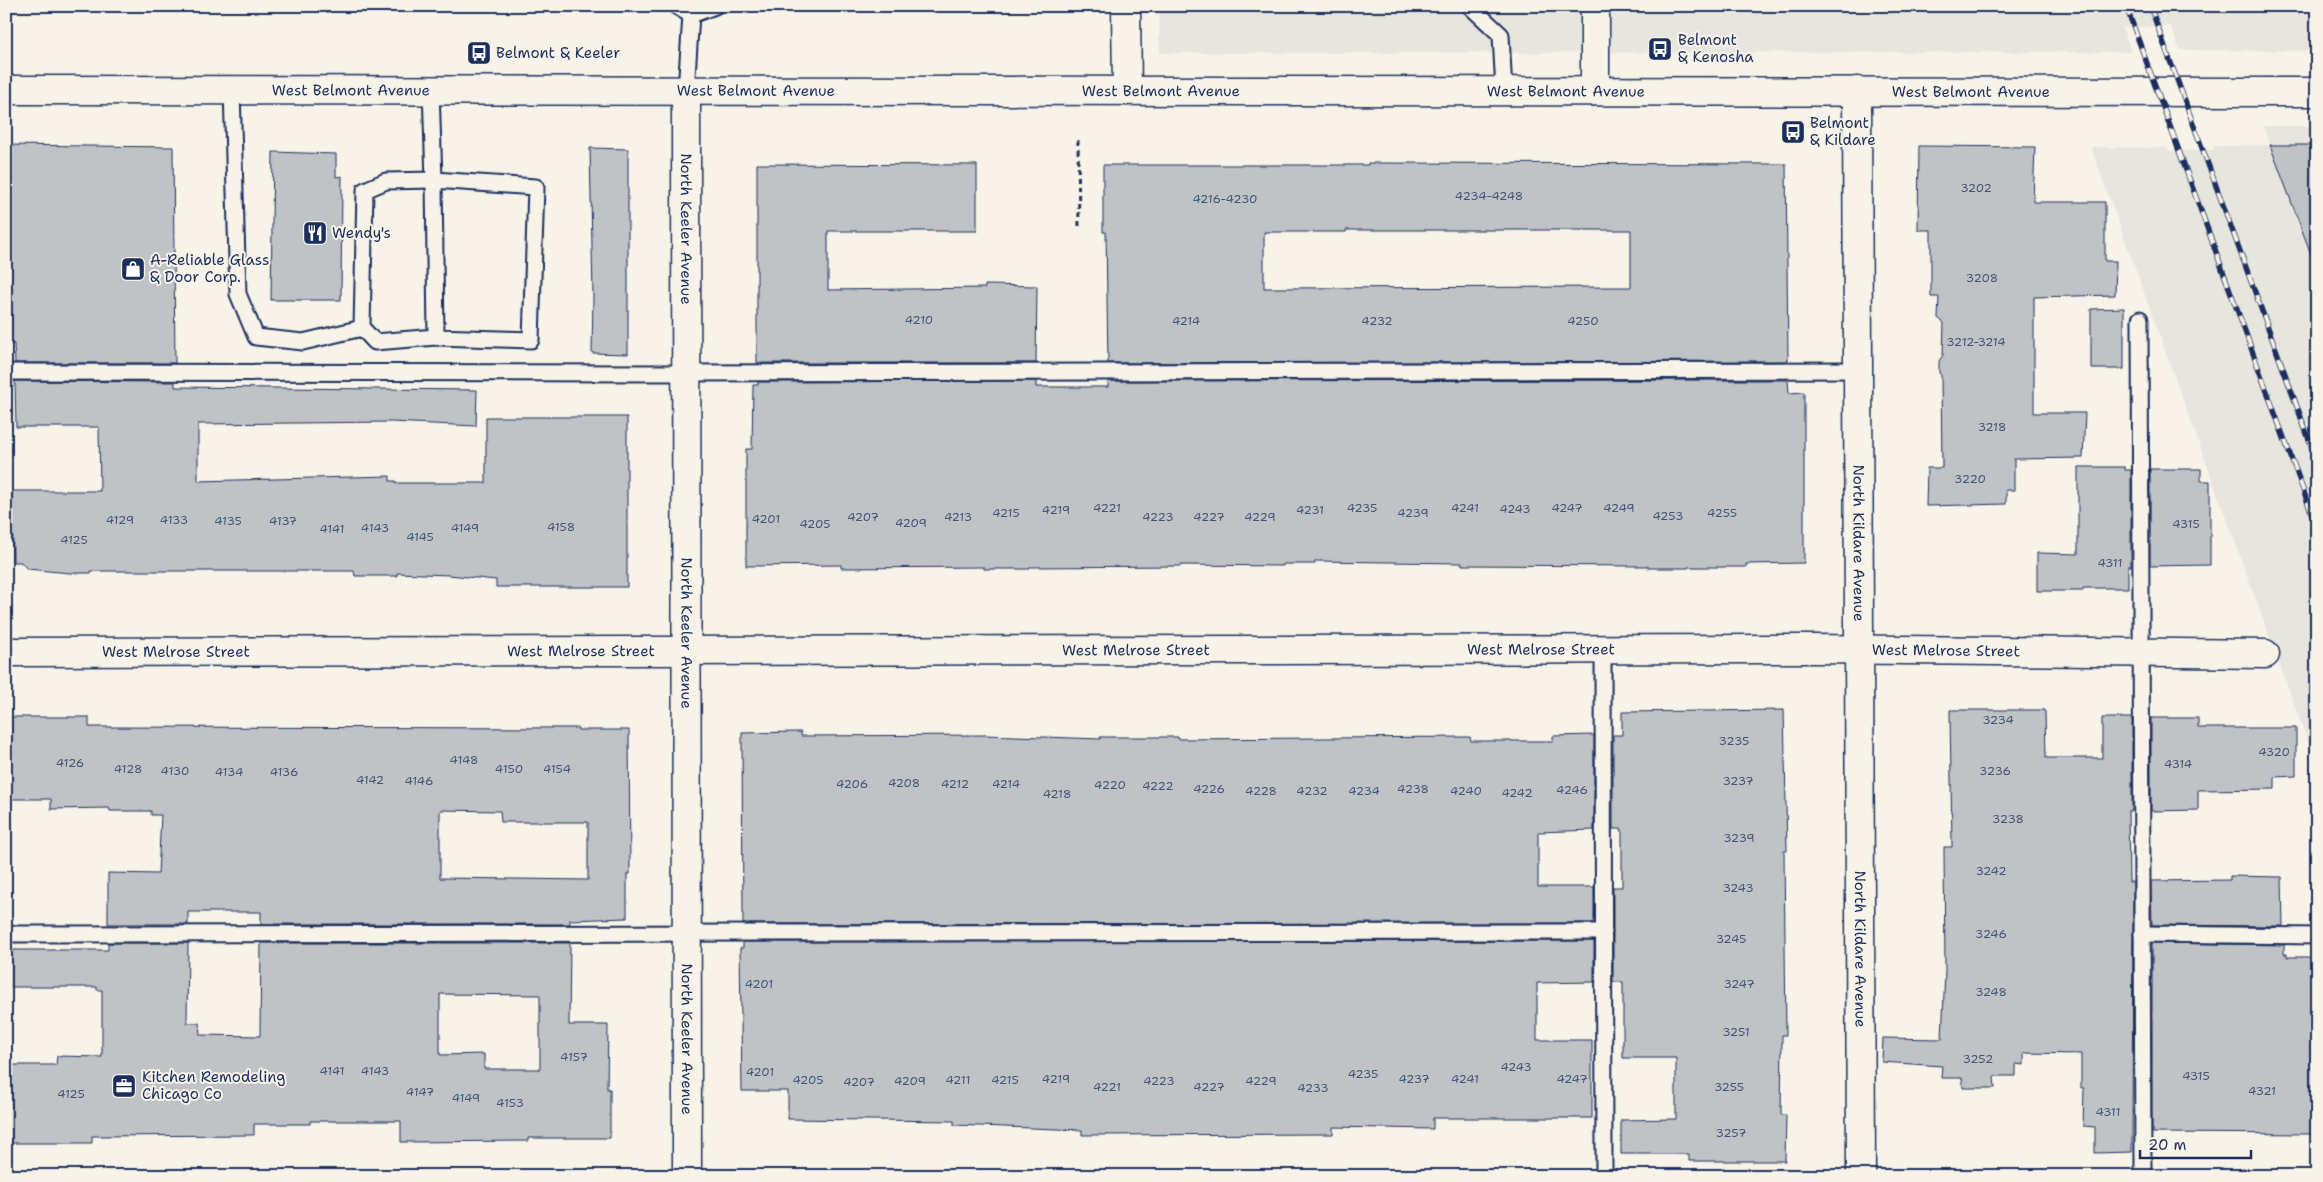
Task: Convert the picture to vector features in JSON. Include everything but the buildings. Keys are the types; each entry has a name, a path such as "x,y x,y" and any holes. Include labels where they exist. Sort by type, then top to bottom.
{"street":[{"path":"1126,6 1127,91"},
{"path":"1595,6 1596,91"},
{"name":"West Belmont Avenue","path":"6,90 2317,92"},
{"name":"North Keeler Avenue","path":"686,90 686,1176"},
{"name":"North Kildare Avenue","path":"1857,91 1861,1176"},
{"name":"West Melrose Street","path":"6,652 1859,649 2265,654"}],"lane":[{"path":"676,6 690,15"},
{"path":"690,15 715,6"},
{"path":"1470,6 1501,35 1504,91"},
{"path":"686,90 690,15"},
{"path":"232,90 238,294 256,337 303,342 362,328"},
{"path":"431,90 436,338"},
{"path":"434,180 536,186 532,340 436,338 375,342 362,328 365,190 386,181 434,180"},
{"path":"2140,319 2143,1176"},
{"path":"6,372 687,374 1858,370"},
{"path":"1603,650 1604,1176"},
{"path":"6,934 1604,932"},
{"path":"2142,934 2317,936"}],"path":[{"path":"1078,140 1079,228"}],"shaded area":[{"path":"1159,6 2317,6 2317,51 2180,50 2171,26 2122,27 2131,52 1160,53"},
{"path":"2263,126 2317,126 2317,767 2091,147 2167,148 2169,151 2178,151 2214,150 2213,146 2270,145"}],"railway":[{"path":"2126,6 2317,528"},
{"path":"2150,6 2317,461"}],"place":[{"name":"Belmont & Kenosha","path":"1660,49"},
{"name":"Belmont & Keeler","path":"479,53"},
{"name":"Belmont & Kildare","path":"1793,132"},
{"name":"Wendy's","path":"315,233"},
{"name":"A-Reliable Glass & Door Corp.","path":"133,269"},
{"name":"Kitchen Remodeling Chicago Co","path":"124,1086"}]}
